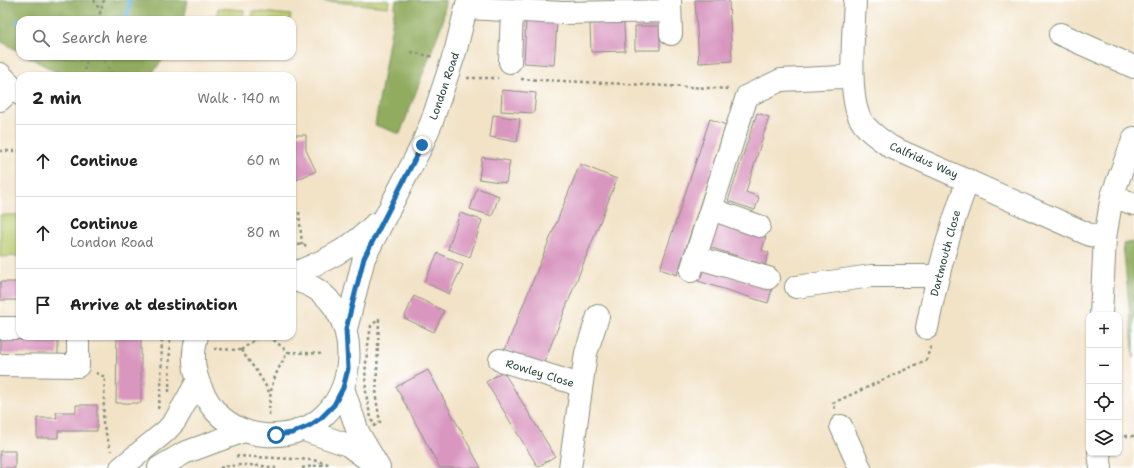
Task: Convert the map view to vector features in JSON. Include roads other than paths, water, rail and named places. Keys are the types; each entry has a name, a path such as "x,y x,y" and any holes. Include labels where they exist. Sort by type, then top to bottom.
{"street":[{"name":"Calfridus Way","path":"855,0 852,78 860,119 872,134 891,147 1090,235 1105,238"},
{"path":"468,4 512,11 563,12 670,5 671,34"},
{"name":"London Road","path":"346,329 364,258 422,145 432,121 456,49 468,4"},
{"path":"511,73 512,11"},
{"path":"1060,34 1134,67"},
{"path":"768,278 693,264 748,96 781,80 841,77 852,78"},
{"path":"1101,312 1105,238 1112,196 1134,138"},
{"name":"Dartmouth Close","path":"927,328 937,276 951,225 968,180"},
{"path":"1112,196 1134,204"},
{"path":"711,210 759,226"},
{"name":"London Road","path":"296,272 318,264 356,242 387,212"},
{"path":"796,287 871,276 937,276"},
{"path":"205,342 194,357 197,382 202,394 217,413 228,422 244,431 276,435 292,433 321,418 334,405 343,388 348,369 346,329 338,314 323,294 306,284 296,281"},
{"name":"Rowley Close","path":"570,468 580,385 586,353 598,316"},
{"path":"0,328 16,328"},
{"path":"0,365 78,366 78,340"},
{"name":"Rowley Close","path":"500,360 580,385"},
{"path":"116,460 166,430 175,421 197,382"},
{"path":"343,388 358,432 379,468"},
{"path":"841,426 860,468"},
{"path":"302,429 348,445 379,468"},
{"path":"159,468 190,451 244,431"},
{"path":"1099,456 1100,468"}],"waterway":[{"path":"127,16 130,0"}]}
